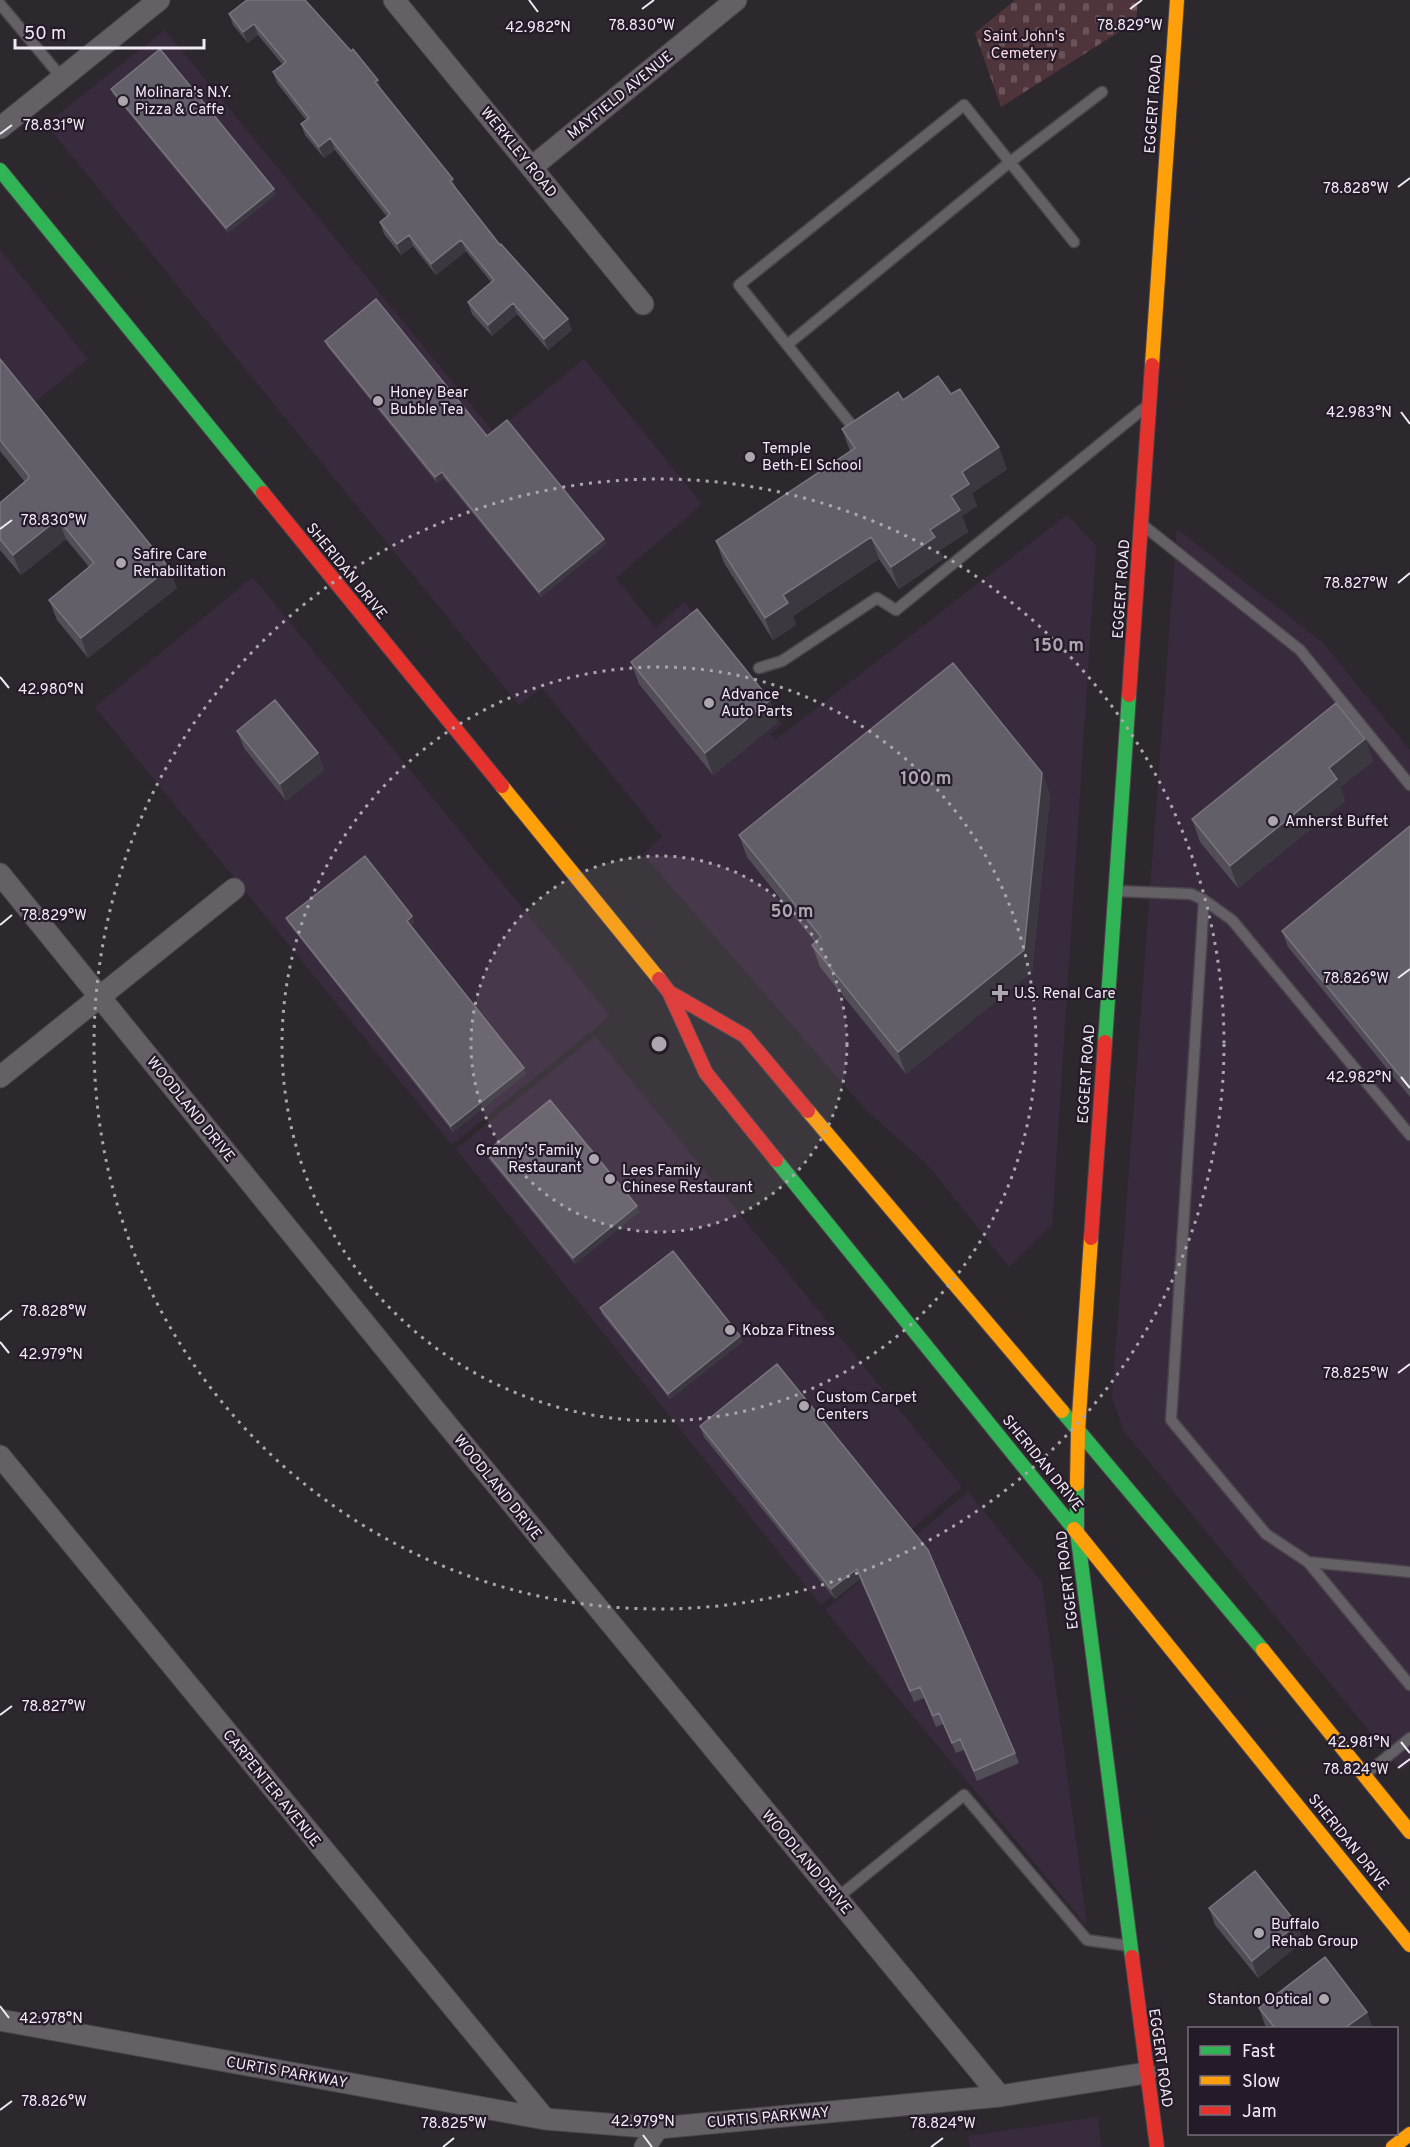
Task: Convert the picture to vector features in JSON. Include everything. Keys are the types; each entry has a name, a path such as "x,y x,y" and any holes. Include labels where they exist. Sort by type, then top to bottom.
{"main road":[{"name":"EGGERT ROAD","path":"1157,2147 1077,1531 1078,1431 1177,0"},
{"name":"SHERIDAN DRIVE","path":"0,170 669,992 706,1073 1410,1945"},
{"name":"SHERIDAN DRIVE","path":"669,992 745,1036 1207,1582 1410,1832"},
{"path":"1393,2147 1410,2134"}],"street":[{"path":"0,128 159,0"},
{"name":"WERKLEY ROAD","path":"394,0 643,304"},
{"name":"MAYFIELD AVENUE","path":"531,166 736,0"},
{"name":"WOODLAND DRIVE","path":"0,874 432,1407 1000,2096"},
{"path":"0,1077 234,889"},
{"name":"CARPENTER AVENUE","path":"0,1456 545,2119"},
{"name":"CURTIS PARKWAY","path":"0,2020 545,2119 658,2128 1000,2096 1146,2073"},
{"path":"645,2147 658,2128"}],"lane":[{"path":"0,4 62,78"},
{"path":"787,345 1010,162 1102,92"},
{"path":"849,422 739,285 964,105 1074,242"},
{"path":"759,668 782,661 877,598 896,610 1150,403"},
{"path":"1142,524 1300,650 1410,785"},
{"path":"1116,891 1191,894 1204,900 1232,920 1410,1135"},
{"path":"1204,900 1171,1420 1266,1534 1308,1562 1410,1685"},
{"path":"1308,1562 1410,1572"},
{"path":"1365,1775 1410,1738"},
{"path":"837,1898 964,1795 1087,1940 1130,1946"}],"shaded area":[{"path":"165,30 494,433 584,359 702,504 616,578 656,628 684,602 782,724 771,734 775,740 1067,515 1096,546 1052,1225 1009,1267 928,1165 866,1110 643,854 662,837 542,688 519,705 46,124"},
{"path":"0,250 88,359 0,430"},
{"path":"1177,529 1323,643 1410,750 1410,1764 1401,1770 1124,1431 1112,1398"},
{"path":"253,577 610,1016 452,1145 95,707"},
{"path":"595,1036 962,1487 821,1605 456,1149"},
{"path":"968,1492 1042,1583 1087,1926 825,1610"},
{"path":"1098,2117 1101,2147 970,2147 968,2136"}],"green space":[{"name":"Saint John's Cemetery","path":"1015,0 1138,0 1136,21 1001,107 975,33"}],"building":[{"path":"247,0 305,0 351,51 353,49 378,80 375,82 453,179 450,181 500,245 568,319 544,339 513,303 488,325 468,302 494,280 461,240 431,264 409,235 397,244 380,222 390,214 330,138 319,147 301,124 309,118 273,72 286,62 254,24 243,32 229,14"},
{"path":"160,49 274,189 226,228 111,89"},
{"path":"376,299 487,436 507,420 604,539 539,592 442,472 435,477 325,341"},
{"path":"0,359 169,568 81,638 49,600 94,563 58,519 13,555 0,539 0,503 29,476 0,440"},
{"path":"938,376 951,394 960,389 999,447 962,472 969,484 951,496 960,510 930,530 935,537 891,567 871,537 783,595 788,603 765,618 716,541 855,448 842,429 898,392 903,400"},
{"name":"Advance Auto Parts","path":"697,609 770,700 705,753 631,662"},
{"path":"953,663 1042,773 1024,950 898,1052 812,945 821,937 739,835"},
{"path":"275,700 318,753 280,784 237,731"},
{"path":"1336,703 1365,739 1329,768 1337,779 1230,866 1192,819"},
{"path":"1410,826 1410,1088 1282,931"},
{"path":"365,856 412,916 407,921 524,1068 451,1126 286,918"},
{"path":"550,1100 637,1206 573,1258 486,1152"},
{"path":"673,1251 740,1336 668,1394 600,1308"},
{"path":"777,1364 928,1550 1015,1753 974,1771 960,1739 952,1743 939,1713 933,1716 920,1687 910,1691 857,1569 831,1589 700,1426"},
{"name":"Buffalo Rehab Group","path":"1255,1871 1297,1924 1252,1961 1209,1908"},
{"name":"Stanton Optical","path":"1325,1957 1367,2012 1346,2027 1274,2027 1259,2008"}],"traffic: fast":[{"path":"0,170 263,493"},
{"path":"1105,1042 1129,695"},
{"path":"776,1160 1074,1529"},
{"path":"1062,1411 1263,1650"},
{"path":"1077,1484 1077,1531 1132,1957"}],"traffic: slow":[{"path":"1152,365 1177,0"},
{"path":"502,786 659,979"},
{"path":"808,1111 1062,1411"},
{"path":"1077,1484 1078,1431 1091,1238"},
{"path":"1074,1529 1410,1945"},
{"path":"1263,1650 1410,1832"},
{"path":"1393,2147 1410,2134"}],"traffic: jam":[{"path":"1129,695 1152,365"},
{"path":"263,493 502,786"},
{"path":"659,979 669,992 706,1073 776,1160"},
{"path":"669,992 745,1036 808,1111"},
{"path":"1091,1238 1105,1042"},
{"path":"1132,1957 1157,2147"}],"place":[{"name":"Molinara's N.Y. Pizza & Caffe","path":"123,101"},
{"name":"Honey Bear Bubble Tea","path":"378,401"},
{"name":"Temple Beth-El School","path":"750,457"},
{"name":"Safire Care Rehabilitation","path":"121,563"},
{"name":"Advance Auto Parts","path":"709,703"},
{"name":"Amherst Buffet","path":"1273,821"},
{"name":"U.S. Renal Care","path":"1000,993"},
{"name":"Granny's Family Restaurant","path":"594,1159"},
{"name":"Lees Family Chinese Restaurant","path":"610,1179"},
{"name":"Kobza Fitness","path":"730,1330"},
{"name":"Custom Carpet Centers","path":"804,1406"},
{"name":"Buffalo Rehab Group","path":"1259,1933"},
{"name":"Stanton Optical","path":"1324,1999"}]}
